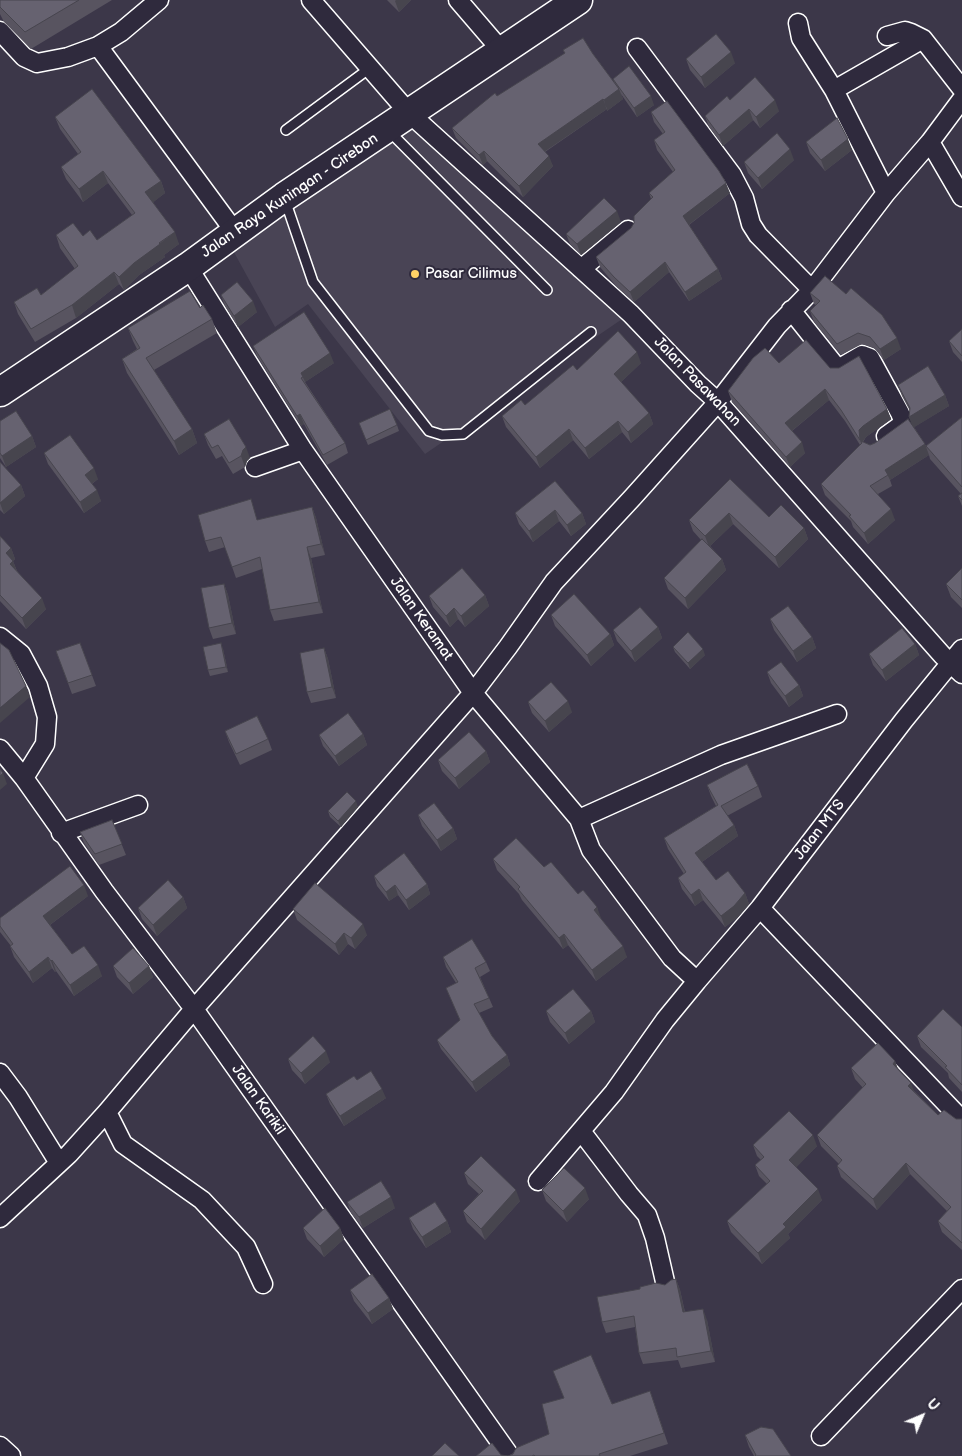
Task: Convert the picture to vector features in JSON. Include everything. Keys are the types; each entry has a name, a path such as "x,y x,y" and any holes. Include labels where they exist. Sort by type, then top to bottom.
{"highway":[{"name":"Jalan Raya Kuningan - Cirebon","path":"0,392 188,267 284,197 578,0"}],"street":[{"path":"0,31 24,57 37,63 68,57 98,46 120,32 159,0"},
{"name":"Jalan Pasawahan","path":"312,0 409,113 631,314 698,384 718,402 956,668"},
{"path":"458,0 502,50"},
{"path":"798,23 800,38 834,90 886,193"},
{"path":"887,36 905,31 922,39 962,89"},
{"path":"834,90 922,39"},
{"path":"98,46 235,232"},
{"path":"637,48 732,175 744,198 751,224 758,234 812,290"},
{"path":"0,1218 59,1164 107,1112 194,1009 473,693 554,582 634,497 718,402 791,310 812,290 886,193 930,142 962,99"},
{"path":"930,142 962,197"},
{"path":"581,269 628,230"},
{"name":"Jalan Keramat","path":"188,267 303,450 473,693 579,819 591,850 672,958 697,981"},
{"path":"791,310 838,369 862,356 870,358 876,366 904,423 873,445"},
{"path":"255,467 303,450"},
{"path":"0,637 21,654 38,686 47,717 45,744 24,778"},
{"name":"Jalan MTS","path":"538,1181 614,1092 665,1020 760,908 904,720 956,668 962,649"},
{"path":"579,819 721,755 837,714"},
{"name":"Jalan Karikil","path":"0,749 24,778 61,832 194,1009 510,1456"},
{"path":"61,832 138,805"},
{"path":"760,908 962,1120"},
{"path":"0,1073 18,1096 59,1164"},
{"path":"107,1112 123,1144 202,1200 246,1247 263,1284"},
{"path":"581,1131 647,1215 655,1238 666,1286"},
{"path":"821,1436 962,1289"},
{"path":"0,1446 11,1456"}],"lane":[{"path":"286,130 370,68"},
{"path":"387,129 547,290"},
{"path":"284,197 314,282 429,431 442,435 463,434 591,332"}],"shaded area":[{"name":"Pasar Cilimus","path":"418,122 628,315 425,454 308,304 275,327 230,245"}],"building":[{"path":"0,0 79,0 25,32 0,7"},
{"path":"716,34 731,52 701,77 686,59"},
{"path":"583,38 619,89 538,144 549,156 519,186 484,151 479,155 452,128 495,93 497,96 565,53 563,50"},
{"path":"629,66 651,96 634,108 613,79"},
{"path":"755,77 775,100 756,117 749,109 719,135 705,116 727,96 730,100"},
{"path":"92,89 161,181 145,192 175,232 134,263 119,277 114,272 72,305 31,329 14,302 37,288 41,295 78,266 56,235 73,223 83,236 90,230 97,240 135,213 103,171 79,189 61,167 81,152 55,117"},
{"path":"667,101 726,183 683,216 718,269 685,292 665,262 630,292 596,257 631,228 634,223 634,216 653,197 649,193 675,170 654,140 665,132 651,112"},
{"path":"837,118 848,139 821,160 806,142"},
{"path":"777,133 790,149 758,178 744,162"},
{"path":"604,198 617,211 577,244 566,234"},
{"path":"825,276 846,294 851,288 882,315 897,338 880,349 870,337 858,333 837,344 810,311 820,301 810,293"},
{"path":"237,282 253,301 234,316 221,295"},
{"path":"190,291 200,308 203,305 212,319 146,358 192,429 174,441 122,359 140,348 128,328"},
{"path":"304,312 330,353 301,373 303,377 301,378 345,443 323,455 300,414 297,416 253,346"},
{"path":"962,329 962,356 949,341"},
{"path":"618,331 637,352 614,374 649,413 628,432 618,421 585,448 569,429 536,457 502,416 521,400 525,405 573,365 577,370"},
{"path":"806,340 830,368 839,368 859,356 887,409 859,430 860,440 825,389 785,423 802,442 786,457 728,391 753,358 765,348 779,363"},
{"path":"928,366 945,395 909,417 910,408 898,385"},
{"path":"390,409 397,425 366,440 359,423"},
{"path":"16,411 32,436 2,456 0,453 0,421"},
{"path":"962,417 962,487 926,446"},
{"path":"229,419 246,447 241,456 229,463 218,445 212,448 204,434"},
{"path":"908,419 925,444 885,470 888,475 870,486 891,509 864,533 849,516 851,515 821,484 862,443 861,441 870,445 875,443"},
{"path":"70,435 94,468 85,475 97,490 80,502 44,453"},
{"path":"0,462 21,485 0,503"},
{"path":"730,479 769,517 781,505 804,528 775,557 729,513 705,536 689,520"},
{"path":"555,481 582,513 567,525 555,510 529,531 515,513"},
{"path":"251,499 257,520 312,507 321,544 307,547 319,602 270,610 260,557 232,567 221,537 205,541 198,515"},
{"path":"0,536 11,548 6,553 13,561 10,564 42,598 22,618 0,595"},
{"path":"702,539 722,559 685,598 664,578"},
{"path":"462,568 485,595 461,616 454,608 446,616 429,596"},
{"path":"962,568 962,600 946,584"},
{"path":"224,584 232,623 209,628 201,588"},
{"path":"574,594 610,634 587,655 551,615"},
{"path":"788,606 812,637 793,651 770,619"},
{"path":"640,607 658,627 631,651 613,630"},
{"path":"902,628 915,644 882,670 869,654"},
{"path":"688,632 703,649 688,663 673,647"},
{"path":"0,643 9,650 26,686 0,708"},
{"path":"80,643 92,675 68,683 56,651"},
{"path":"221,643 226,667 208,670 203,647"},
{"path":"324,648 332,687 307,692 300,653"},
{"path":"781,662 799,685 785,696 767,672"},
{"path":"551,682 568,701 545,721 528,702"},
{"path":"348,713 363,734 335,756 319,735"},
{"path":"257,716 268,739 236,754 225,731"},
{"path":"469,732 486,751 455,778 438,760"},
{"path":"747,764 758,786 721,806 734,825 695,853 716,880 728,871 745,893 734,906 721,916 699,889 691,895 678,878 686,872 664,838 718,805 707,785"},
{"path":"347,792 356,801 338,821 328,811"},
{"path":"434,803 453,828 437,840 418,815"},
{"path":"112,820 122,844 95,854 80,832"},
{"path":"516,838 544,867 551,862 578,894 583,890 597,907 594,910 623,946 592,970 564,934 559,938 518,889 520,887 493,859"},
{"path":"404,853 427,884 406,900 395,885 386,892 374,876"},
{"path":"70,866 84,885 43,916 72,954 84,946 98,965 70,985 48,957 29,972 10,946 13,944 0,926 0,918"},
{"path":"168,880 183,897 153,925 138,908"},
{"path":"315,883 363,924 351,938 344,933 335,944 293,909"},
{"path":"472,939 486,962 475,968 489,998 474,1004 492,1036 507,1055 472,1082 437,1040 460,1020 446,988 458,982 443,957"},
{"path":"133,948 149,966 129,983 113,966"},
{"path":"573,989 591,1011 565,1033 546,1011"},
{"path":"943,1009 962,1027 962,1085 945,1067 947,1066 917,1036"},
{"path":"313,1036 326,1051 301,1073 288,1059"},
{"path":"878,1043 895,1061 893,1064 911,1083 908,1086 938,1115 944,1110 956,1119 962,1119 962,1243 938,1221 951,1207 906,1163 873,1199 837,1166 842,1160 817,1135 866,1084 851,1068"},
{"path":"371,1071 382,1089 340,1116 326,1094 354,1076 357,1080"},
{"path":"789,1111 813,1135 789,1160 818,1189 783,1224 786,1227 758,1253 727,1221 770,1181 755,1165 764,1157 753,1145"},
{"path":"481,1156 516,1190 481,1229 463,1211 483,1191 464,1173"},
{"path":"564,1168 585,1188 563,1211 542,1190"},
{"path":"381,1181 391,1197 359,1217 347,1202"},
{"path":"435,1202 447,1221 422,1237 409,1218"},
{"path":"325,1208 340,1228 320,1246 303,1228"},
{"path":"372,1274 389,1298 368,1313 350,1290"},
{"path":"676,1279 683,1312 703,1309 711,1351 677,1357 676,1348 639,1353 634,1316 602,1322 597,1297 640,1289 640,1287 656,1283 665,1285 671,1280"},
{"path":"591,1355 612,1404 650,1391 664,1433 599,1454 600,1456 508,1456 513,1454 516,1448 549,1434 542,1404 564,1398 553,1371"},
{"path":"761,1427 773,1429 791,1456 755,1456 745,1435"},
{"path":"445,1443 459,1456 432,1456"},
{"path":"492,1443 501,1455 508,1456 476,1456"}],"place":[{"name":"Pasar Cilimus","path":"415,274"}]}
